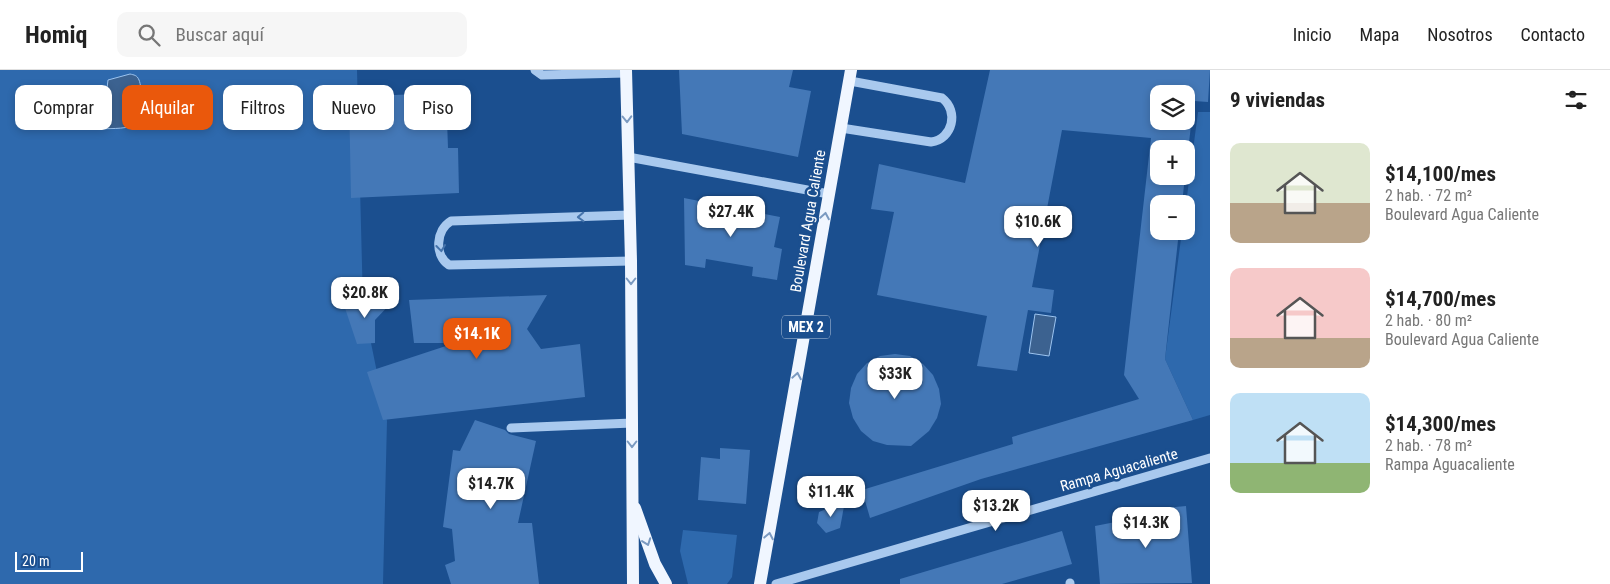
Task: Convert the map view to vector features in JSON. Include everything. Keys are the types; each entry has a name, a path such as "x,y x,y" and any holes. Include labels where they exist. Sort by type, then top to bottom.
{"main road":[{"path":"626,72 631,261 633,584"},
{"name":"Boulevard Agua Caliente","path":"760,584 850,75"},
{"path":"632,499 655,564 666,584"}],"street":[{"path":"535,70 542,75 626,72"},
{"path":"841,128 931,142 945,136 950,130 952,117 948,102 942,98 850,75"},
{"path":"628,157 829,194"},
{"path":"630,215 451,221 443,226 440,232 440,252 444,262 449,265 631,261"},
{"path":"510,428 632,423"},
{"name":"Rampa Aguacaliente","path":"776,584 1210,458"}],"shaded area":[{"path":"0,70 357,70 357,85 313,85 313,130 359,130 363,304 387,421 383,584 0,584"},
{"path":"130,74 136,76 140,83 140,85 122,85 122,127 112,128 112,85 107,85 108,80"},
{"path":"1198,112 1210,112 1210,415 1193,420 1165,359 1181,240 1195,240 1195,195 1187,195 1188,185 1195,185 1194,140"},
{"path":"1035,314 1056,317 1049,356 1029,353"},
{"path":"683,530 737,535 732,577 727,584 688,584 680,551"}],"building":[{"path":"679,70 793,70 789,87 811,91 798,157 682,134"},
{"path":"990,70 1210,70 1208,102 1195,101 1195,85 1150,85 1150,130 1190,130 1189,140 1151,140 1151,138 1062,130 1032,287 1054,290 1051,313 1028,310 1017,371 977,366 987,316 877,295 894,212 871,209 879,164 965,183"},
{"path":"394,95 404,95 404,130 447,130 448,148 458,148 459,193 351,198 350,130 394,130"},
{"path":"1150,147 1150,185 1184,185 1183,195 1150,195 1150,240 1178,240 1165,359 1193,420 981,479 870,518 862,490 1013,444 1012,437 1139,399 1124,375"},
{"path":"684,198 780,217 774,247 782,249 777,280 752,276 753,267 706,259 705,268 685,265"},
{"path":"547,295 527,329 541,349 580,344 585,397 383,420 367,372 455,343 414,343 409,300"},
{"path":"393,301 375,320 375,343 357,344 343,302"},
{"path":"895,354 910,356 923,364 933,375 939,389 941,404 937,418 929,431 911,446 887,445 873,441 861,431 853,418 849,403 851,388 857,374 867,363 880,356"},
{"path":"475,420 505,430 509,434 536,441 518,523 532,523 539,584 451,584 445,565 455,561 452,529 443,527 453,450 460,451"},
{"path":"720,448 750,450 746,504 698,500 701,457 720,459"},
{"path":"845,501 840,528 826,533 817,523 819,512"},
{"path":"1186,506 1192,583 1100,584 1095,526 1156,514 1155,509"},
{"path":"1062,531 1072,564 1002,584 900,584 900,579"}]}
